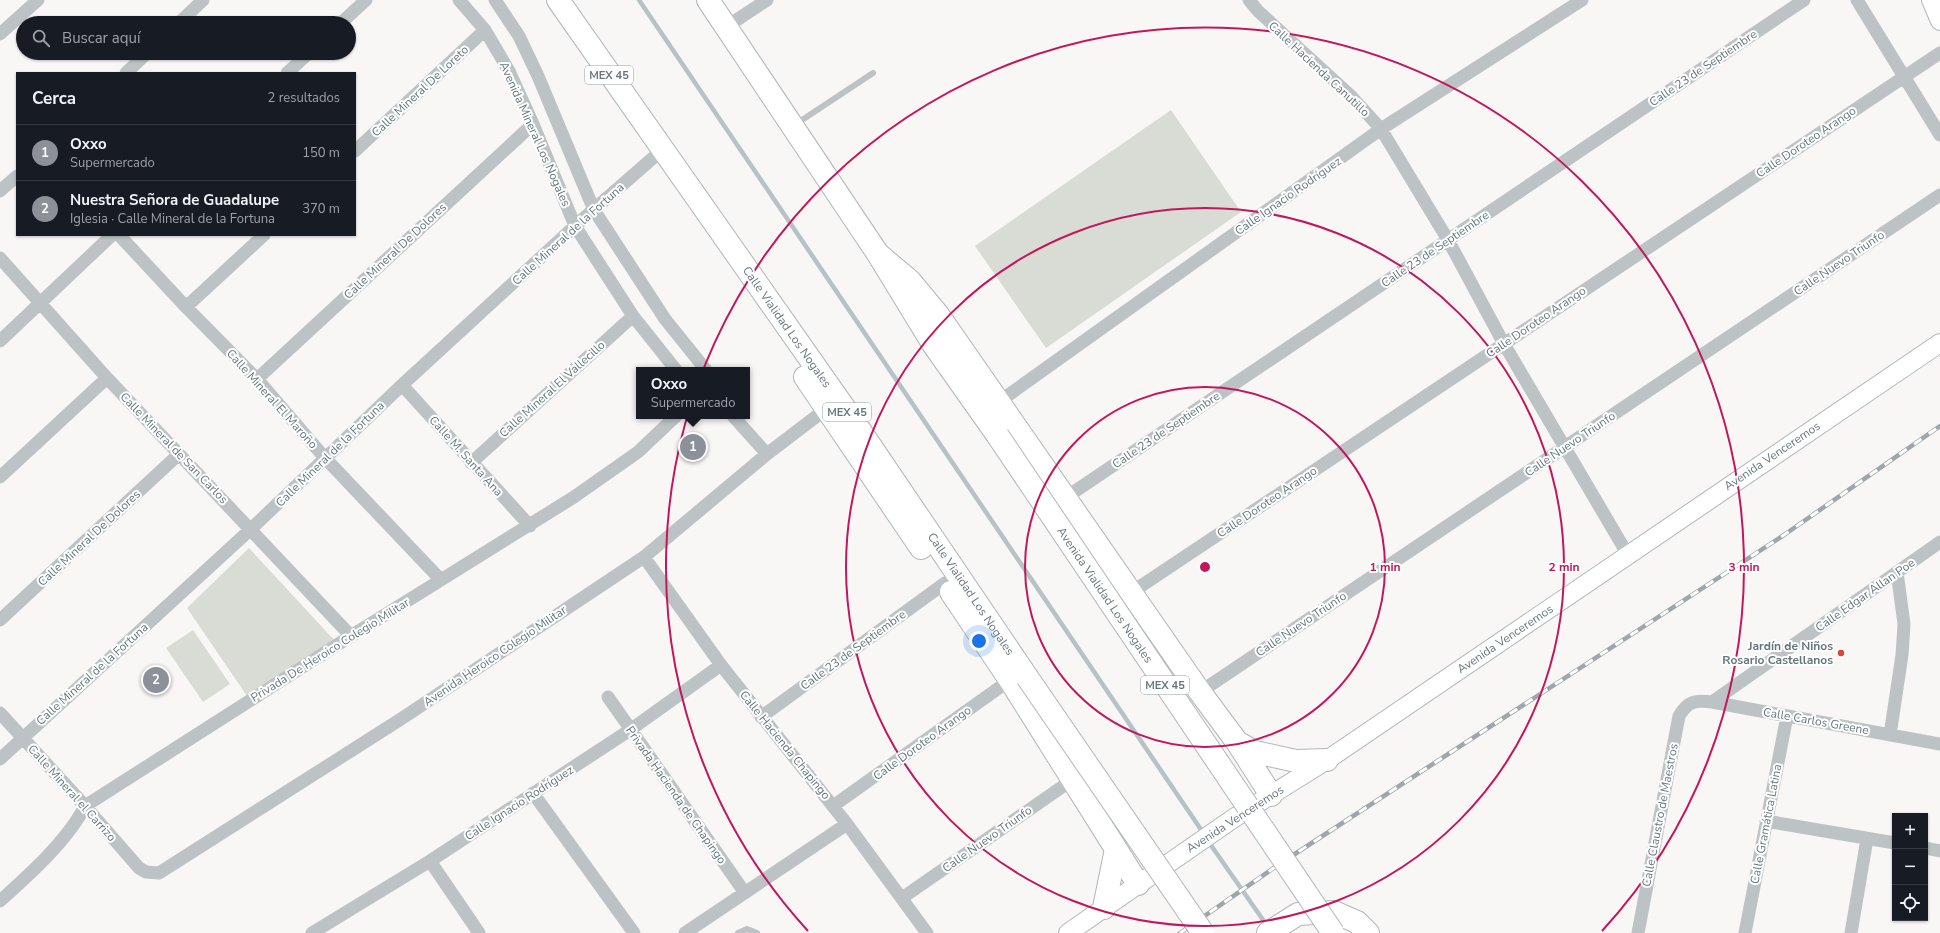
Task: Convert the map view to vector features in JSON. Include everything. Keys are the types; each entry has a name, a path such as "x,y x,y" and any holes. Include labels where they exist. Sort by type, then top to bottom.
{"highway":[{"name":"Calle Vialidad Los Nogales","path":"558,0 857,426 1019,678"},
{"name":"MEX 45","path":"708,0 878,254"},
{"path":"878,254 910,280 927,299 1000,401 1065,498 1132,592 1200,692 1237,742 1271,795"},
{"name":"Avenida Vialidad Los Nogales","path":"878,254 933,344 998,436 1333,933"},
{"path":"754,280 799,368 826,409 945,583 1019,678 1072,780 1138,884"},
{"name":"MEX 45","path":"1019,678 1203,933"},
{"path":"1237,742 1255,752 1296,762 1327,760"},
{"path":"1104,908 1116,849"},
{"path":"1268,933 1298,914 1334,912 1357,922 1368,933"}],"street":[{"path":"20,16 38,0"},
{"path":"349,16 366,0"},
{"name":"Avenida Mineral Los Nogales","path":"459,0 485,30 509,71 533,124 575,226 633,316 674,367"},
{"path":"495,0 519,36 538,76 594,210 665,319 704,367"},
{"path":"726,27 767,0"},
{"name":"Calle Hacienda Canutillo","path":"1249,0 1258,11 1351,96 1381,129 1448,240 1504,344 1628,555"},
{"name":"Calle Ignacio Rodríguez","path":"1000,401 1381,129 1582,0"},
{"name":"Calle 23 de Septiembre","path":"1065,498 1804,0"},
{"path":"1857,0 1940,135"},
{"path":"1931,0 1940,21"},
{"path":"185,16 196,2"},
{"path":"0,34 16,20"},
{"name":"Calle Mineral De Loreto","path":"356,150 485,30"},
{"name":"Calle Doroteo Arango","path":"1132,592 1940,53"},
{"path":"127,72 140,60"},
{"path":"288,72 301,60"},
{"name":"Calle Mineral De Dolores","path":"257,379 533,124"},
{"name":"Calle Mineral de la Fortuna","path":"0,759 251,529 402,385 575,226 662,150"},
{"path":"0,191 16,177"},
{"name":"Calle Nuevo Triunfo","path":"1200,692 1940,195"},
{"path":"0,341 41,304 111,236"},
{"name":"Calle Mineral El Maroño","path":"120,236 186,307 257,379 325,458 440,580"},
{"path":"186,307 263,236"},
{"name":"Calle Mineral de San Carlos","path":"0,258 178,455 251,529 351,636"},
{"name":"Calle Mineral El Vallecillo","path":"471,463 633,316"},
{"name":"Avenida Venceremos","path":"1068,933 1234,818 1327,760 1940,343"},
{"path":"0,477 107,378"},
{"name":"Calle M. Santa Ana","path":"402,385 471,463 530,526"},
{"name":"Avenida Heroico Colegio Militar","path":"146,872 159,873 401,719 644,557 767,454 826,409"},
{"name":"Privada De Heroico Colegio Militar","path":"0,901 28,876 64,837 80,817 85,806 440,580 530,526 620,466 638,452 673,419"},
{"path":"736,419 767,454"},
{"name":"Calle Mineral De Dolores","path":"0,620 178,455"},
{"name":"Calle Edgar Allan Poe","path":"1712,702 1940,542"},
{"name":"Calle Hacienda Chapingo","path":"644,557 721,666 847,824 927,933"},
{"path":"1890,735 1902,656 1904,624 1897,572"},
{"name":"Calle 23 de Septiembre","path":"761,717 945,583"},
{"name":"Calle Ignacio Rodríguez","path":"312,933 328,929 630,730 721,666"},
{"name":"Calle Doroteo Arango","path":"833,806 1019,678"},
{"name":"Privada Hacienda de Chapingo","path":"608,697 745,893"},
{"name":"Calle Carlos Greene","path":"1692,702 1712,702 1940,744"},
{"name":"Calle Claustro de Maestros","path":"1638,933 1679,716 1684,708 1692,702"},
{"name":"Calle Mineral el Carrizo","path":"0,713 139,868 146,872"},
{"name":"Calle Gramática Latina","path":"1745,933 1787,716"},
{"name":"Calle Nuevo Triunfo","path":"902,898 1072,780"},
{"path":"533,793 634,933"},
{"path":"1766,821 1892,843"},
{"path":"685,933 847,824"},
{"path":"1851,933 1868,839"},
{"path":"1928,849 1940,851"},
{"path":"430,861 479,933"}],"lane":[{"path":"793,126 874,73"},
{"path":"738,933 747,929 757,933"}],"shaded area":[{"path":"1171,110 1241,212 1046,348 975,246"},
{"path":"249,548 335,641 247,696 187,608"},
{"path":"193,630 230,684 203,702 166,648"}],"waterway":[{"path":"639,0 1204,834"},
{"path":"1208,841 1268,927"}],"railway":[{"path":"1180,933 1278,865 1784,535 1940,426"}],"place":[{"name":"Oxxo","path":"693,447"},
{"name":"Jardín de Niños Rosario Castellanos","path":"1841,653"},
{"name":"Nuestra Señora de Guadalupe","path":"156,680"}]}
